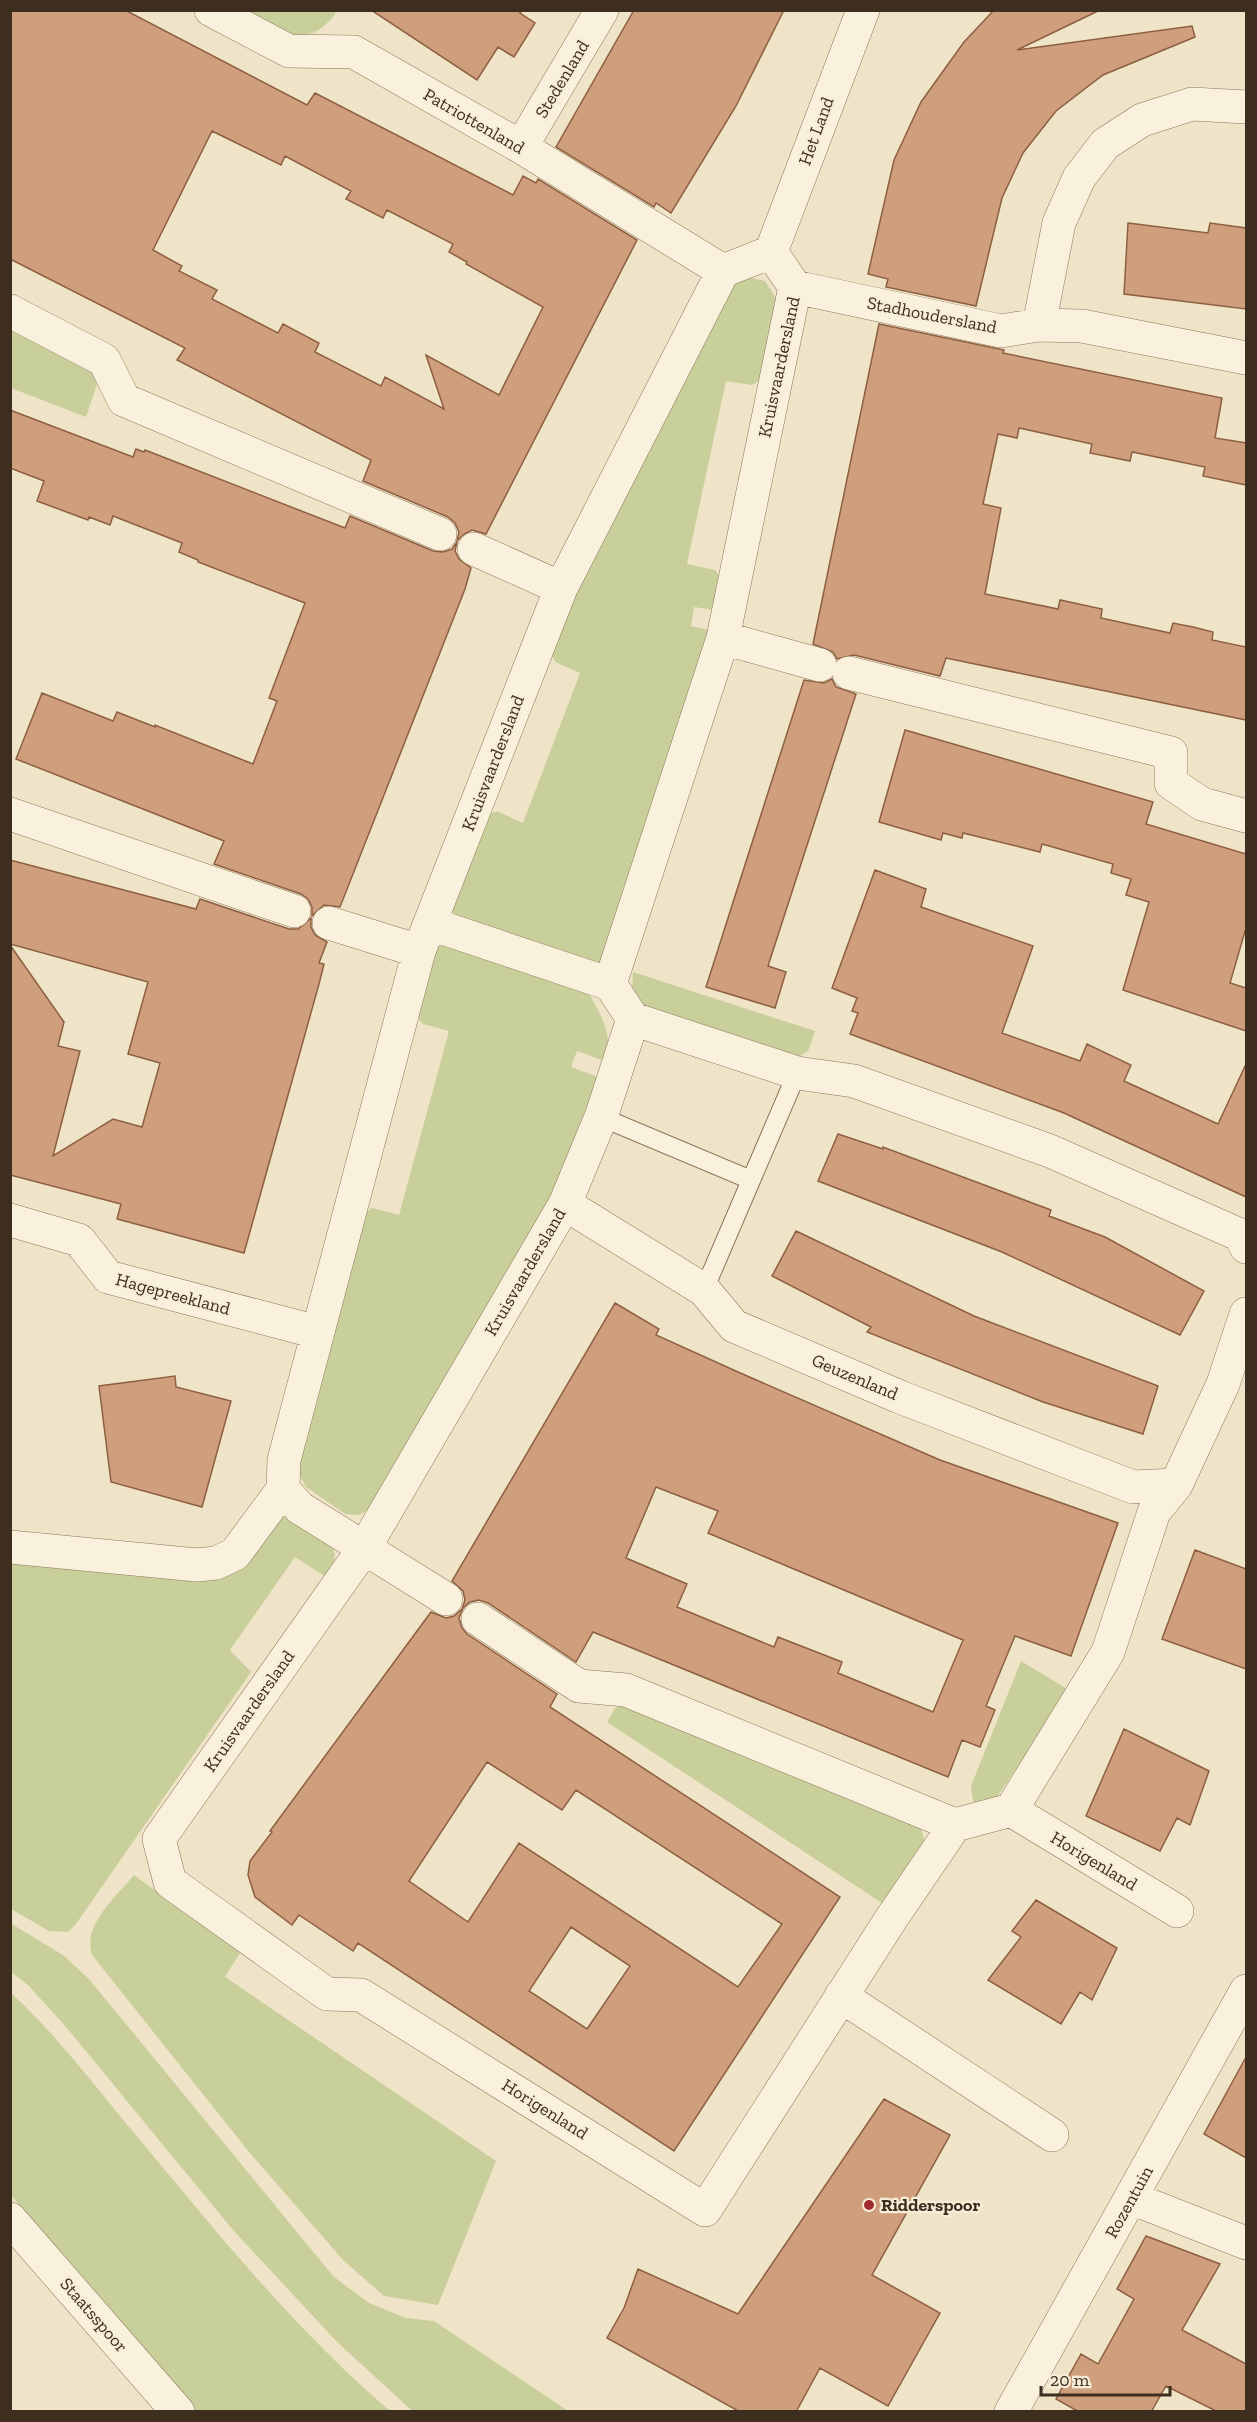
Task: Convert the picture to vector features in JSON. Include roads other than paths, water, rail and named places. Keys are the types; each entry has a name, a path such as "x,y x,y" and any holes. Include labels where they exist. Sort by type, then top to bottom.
{"street":[{"name":"Patriottenland","path":"211,10 290,51 354,52 521,147 723,271"},
{"name":"Stedenland","path":"521,147 602,10"},
{"name":"Het Land","path":"771,252 863,10"},
{"path":"1040,325 1059,223 1079,178 1105,144 1142,120 1192,104 1246,107"},
{"path":"723,271 771,252"},
{"name":"Kruisvaardersland","path":"610,984 723,638 795,287 771,252"},
{"name":"Kruisvaardersland","path":"283,1489 284,1460 425,938 561,588 723,271"},
{"name":"Stadhoudersland","path":"795,287 1001,331 1040,325 1082,326 1246,357"},
{"path":"10,311 104,360 124,400 440,534"},
{"path":"474,549 561,588"},
{"path":"723,638 835,669 1171,753 1171,783 1202,804 1246,816"},
{"path":"10,814 294,911"},
{"path":"329,923 425,938 610,984 633,1019 797,1073 854,1081 1050,1150 1240,1235 1246,1247"},
{"name":"Kruisvaardersland","path":"170,1882 159,1839 365,1547 564,1204 601,1118 633,1019"},
{"name":"Geuzenland","path":"564,1204 704,1290 734,1326 900,1397 1133,1487 1176,1485"},
{"name":"Hagepreekland","path":"10,1220 78,1240 108,1277 317,1332"},
{"path":"478,1619 579,1686 626,1690 955,1826 1011,1810 1108,1652 1154,1512 1176,1485 1223,1384 1246,1314"},
{"path":"10,1546 197,1565 216,1563 235,1554 283,1489 300,1508 446,1599"},
{"name":"Horigenland","path":"1011,1810 1177,1911"},
{"name":"Horigenland","path":"170,1882 327,1994 361,1995 705,2210 841,1996 955,1826"},
{"name":"Rozentuin","path":"1011,2412 1246,1991"},
{"path":"841,1996 1052,2135"},
{"path":"1131,2198 1246,2243"},
{"name":"Staatsspoor","path":"10,2219 178,2412"}],"lane":[{"path":"704,1290 797,1073"},
{"path":"601,1118 751,1180"}],"place":[{"name":"Ridderspoor","path":"869,2205"}]}
